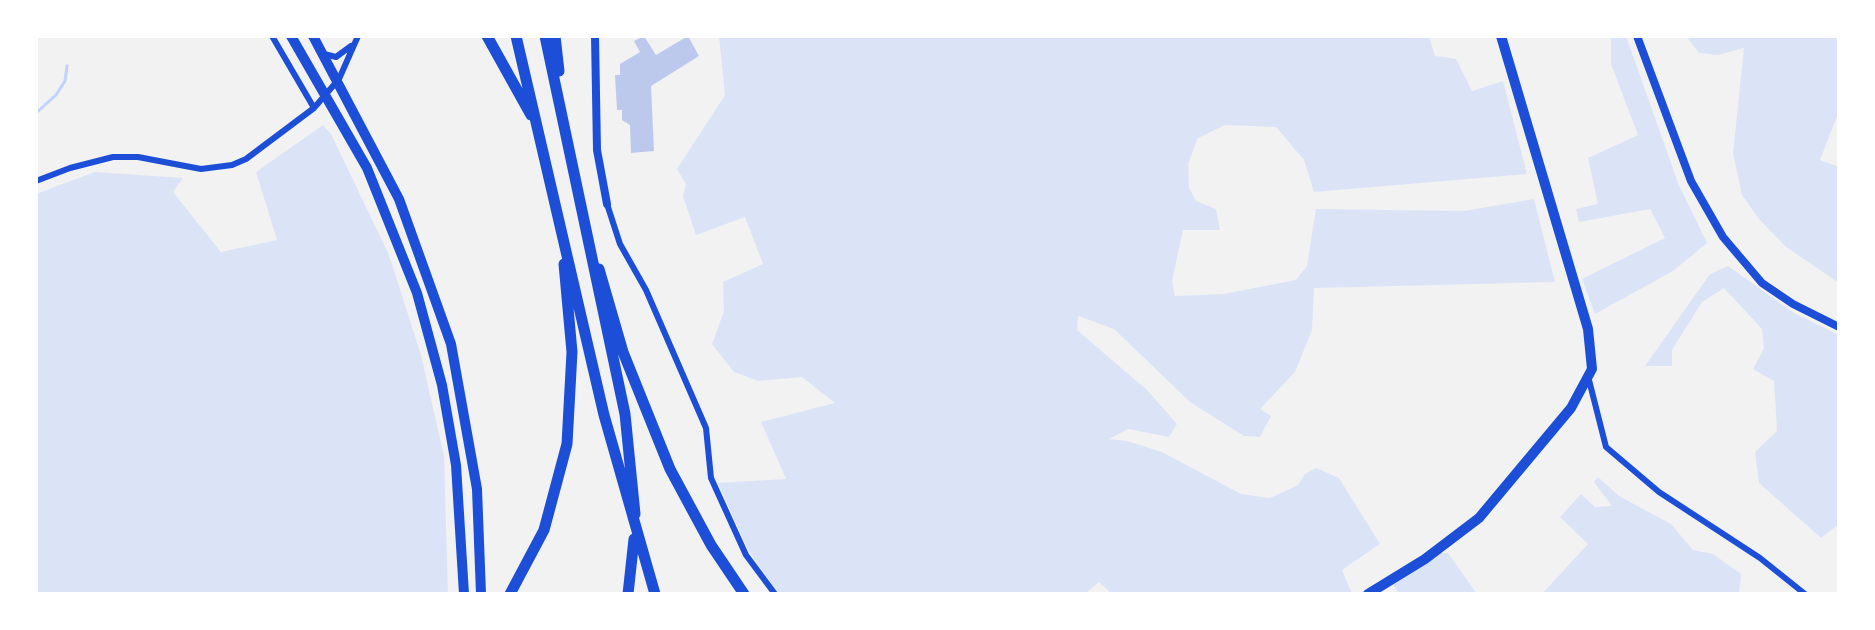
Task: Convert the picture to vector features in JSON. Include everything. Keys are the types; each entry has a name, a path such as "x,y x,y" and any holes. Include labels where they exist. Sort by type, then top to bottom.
{"highway":[{"path":"487,36 527,107 546,157"},
{"path":"516,36 604,415 655,594"},
{"path":"545,36 628,437 635,501 628,594"},
{"path":"555,36 562,122"},
{"path":"576,192 623,352 654,433 711,545 744,594"},
{"path":"510,594 544,530 567,444 572,352 558,216"}],"main road":[{"path":"291,36 367,168 417,293 432,345 456,465 464,594"},
{"path":"313,36 339,79 415,236 451,344 477,489 481,594"},
{"path":"1368,594 1425,559 1479,518 1571,408 1589,380 1592,346 1501,36"}],"street":[{"path":"272,36 314,108"},
{"path":"595,36 597,150 607,204 620,244 646,290 706,428 711,478 746,555 775,594"},
{"path":"1637,36 1691,181 1723,237 1762,283 1793,304 1839,327"},
{"path":"36,181 113,157 138,157 184,168 232,165 260,150 314,108 339,79 357,38"},
{"path":"324,54 344,54 357,38"},
{"path":"1589,380 1606,447 1659,492 1760,558 1805,594"}],"shaded area":[{"path":"719,36 1429,36 1435,56 1456,59 1472,91 1503,81 1527,174 1314,192 1304,160 1276,127 1225,125 1198,138 1188,164 1189,188 1196,201 1216,209 1220,230 1183,230 1172,281 1175,296 1223,294 1296,280 1307,266 1316,209 1464,211 1534,199 1555,282 1314,288 1312,330 1295,372 1260,409 1271,416 1260,437 1244,436 1190,402 1114,329 1078,316 1077,330 1147,390 1177,424 1169,437 1128,429 1109,439 1162,452 1241,494 1270,498 1298,485 1305,474 1316,468 1339,478 1380,544 1342,570 1352,594 1112,594 1099,582 1085,594 779,594 748,550 718,483 786,479 761,422 835,403 802,377 758,381 734,372 712,344 724,311 723,282 763,264 745,217 696,235 683,196 686,184 677,169 725,95"},
{"path":"1611,36 1626,36 1678,183 1707,243 1673,271 1595,314 1582,279 1665,238 1650,209 1579,222 1576,209 1598,204 1588,158 1638,135 1611,64"},
{"path":"1686,36 1839,36 1839,111 1820,160 1839,167 1839,283 1786,247 1759,219 1742,195 1733,153 1744,48 1718,55 1699,53"},
{"path":"323,125 331,134 389,255 421,355 444,456 448,594 36,594 36,194 95,172 183,178 173,192 221,252 277,240 256,172"},
{"path":"1728,266 1794,313 1839,335 1839,524 1821,538 1759,483 1755,452 1777,431 1774,381 1753,369 1764,348 1762,329 1724,288 1702,302 1672,350 1672,366 1645,366 1710,274"},
{"path":"1598,477 1619,496 1671,524 1693,550 1713,554 1741,574 1739,594 1542,594 1588,544 1560,517 1581,494 1595,507 1612,506 1594,482"},
{"path":"1440,553 1448,553 1477,594 1399,594 1393,585"}],"building":[{"path":"644,36 656,55 688,36 699,56 651,86 654,151 631,153 630,125 622,120 622,110 617,110 615,75 620,75 620,64 640,52 634,41"}],"waterway":[{"path":"36,113 56,95 65,81 67,66"}]}
